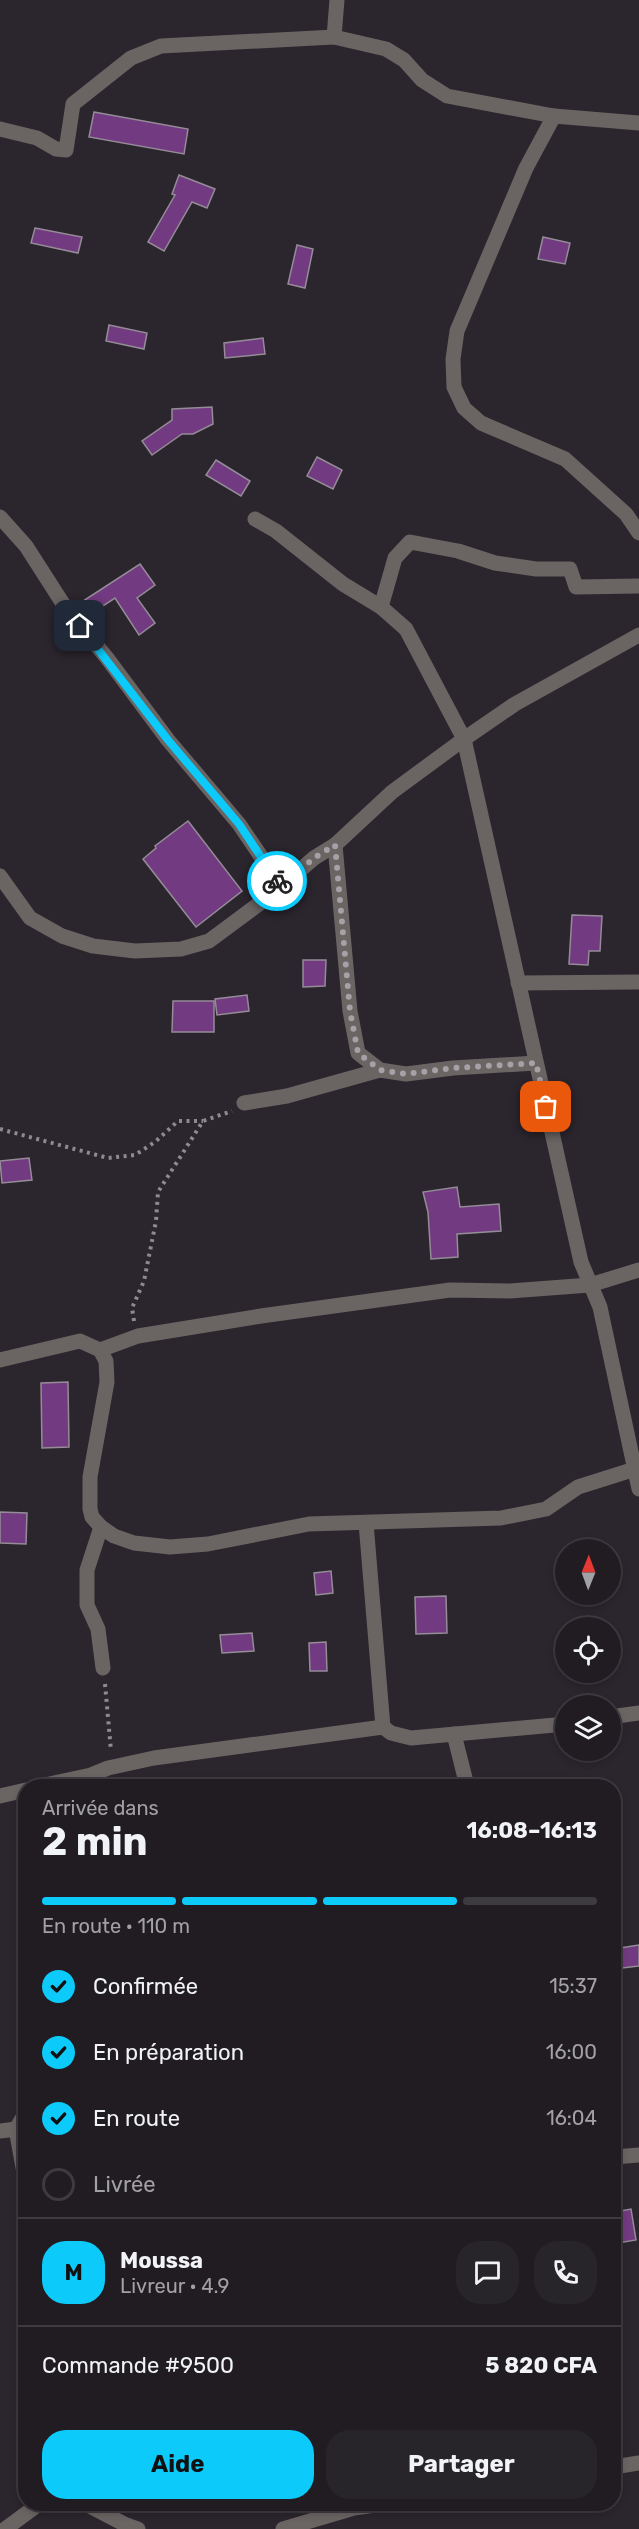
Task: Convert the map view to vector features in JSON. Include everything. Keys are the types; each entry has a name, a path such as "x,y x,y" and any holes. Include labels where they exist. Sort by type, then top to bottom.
{"street":[{"path":"334,38 337,0"},
{"path":"0,129 37,138 56,149 66,150 73,104 130,58 161,46 334,38 386,49 404,60 422,80 447,96 554,116 639,123"},
{"path":"554,116 526,168 457,331 453,359 454,387 465,408 481,423 565,459 626,514 639,533"},
{"path":"0,517 26,546 67,610 168,740 239,824 281,886"},
{"path":"255,519 276,531 343,584 381,607 406,629 464,739 581,1262 600,1307 639,1489"},
{"path":"381,607 395,558 410,542 458,551 495,563 536,569 570,569 576,587 639,586"},
{"path":"0,876 30,918 62,936 93,946 135,951 182,949 209,941 314,858 335,845 392,792 464,739 515,704 639,635"},
{"path":"335,845 354,1036 358,1053 380,1070"},
{"path":"518,983 639,982"},
{"path":"244,1103 287,1096 380,1070 406,1074 453,1068 536,1063"},
{"path":"100,1350 138,1336 250,1317 450,1290 510,1291 591,1285 639,1270"},
{"path":"0,1360 80,1341 100,1350 106,1361 107,1382 90,1477 89,1504 92,1517 101,1527 114,1536 134,1543 170,1547 208,1544 309,1524 501,1518 546,1509 578,1487 635,1469"},
{"path":"366,1523 383,1727"},
{"path":"101,1527 87,1570 87,1605 98,1629 103,1668"},
{"path":"621,1715 639,1713"},
{"path":"94,1779 108,1768 154,1758 383,1727 411,1738 555,1725"},
{"path":"454,1734 465,1779"},
{"path":"0,1797 18,1792"},
{"path":"8,2130 18,2160"},
{"path":"621,2156 639,2155"},
{"path":"621,2466 639,2463"},
{"path":"4,2529 29,2511"},
{"path":"99,2511 138,2529"},
{"path":"283,2529 338,2511"}],"path":[{"path":"0,1129 108,1158 135,1155 155,1142 178,1121 204,1121 233,1111 244,1103"},
{"path":"138,1336 132,1308 144,1281 156,1221 158,1192 204,1121"},
{"path":"103,1668 110,1718 111,1752 108,1768"}],"building":[{"path":"94,112 188,129 184,154 89,137"},
{"path":"179,175 215,189 207,208 192,202 164,251 148,242 175,195 172,194"},
{"path":"35,228 82,237 78,253 31,243"},
{"path":"543,237 570,243 565,264 538,259"},
{"path":"297,245 313,249 305,288 288,284"},
{"path":"109,325 147,333 144,349 106,341"},
{"path":"263,338 265,354 225,358 224,343"},
{"path":"212,407 213,424 193,434 182,434 152,455 142,441 172,420 172,409"},
{"path":"317,457 342,470 333,489 307,476"},
{"path":"216,460 250,481 241,496 206,475"},
{"path":"140,564 155,585 137,598 155,623 139,635 115,598 86,617 77,605"},
{"path":"188,821 242,891 196,927 143,859 156,848 155,846"},
{"path":"572,915 602,916 600,951 589,951 588,965 569,964"},
{"path":"303,960 326,960 325,986 303,987"},
{"path":"247,995 249,1011 217,1015 215,999"},
{"path":"173,1001 214,1001 214,1032 172,1032"},
{"path":"29,1158 32,1180 2,1183 0,1161"},
{"path":"457,1187 460,1207 499,1204 501,1231 457,1234 458,1257 431,1259 428,1212 423,1192"},
{"path":"68,1382 69,1447 42,1448 41,1383"},
{"path":"0,1512 27,1513 26,1544 0,1543"},
{"path":"331,1571 333,1593 316,1595 314,1573"},
{"path":"446,1596 447,1633 416,1634 415,1597"},
{"path":"252,1633 254,1651 222,1653 220,1635"},
{"path":"326,1642 327,1671 310,1671 309,1643"},
{"path":"639,1945 639,1966 621,1968 621,1948"},
{"path":"631,2209 636,2240 621,2242 621,2211"}],"way so far":[{"path":"277,881 281,886 314,858 335,845 350,1011 358,1053 380,1070 406,1074 453,1068 536,1063 546,1107"}],"route":[{"path":"80,626 107,658 168,740 239,824 277,881"}]}
